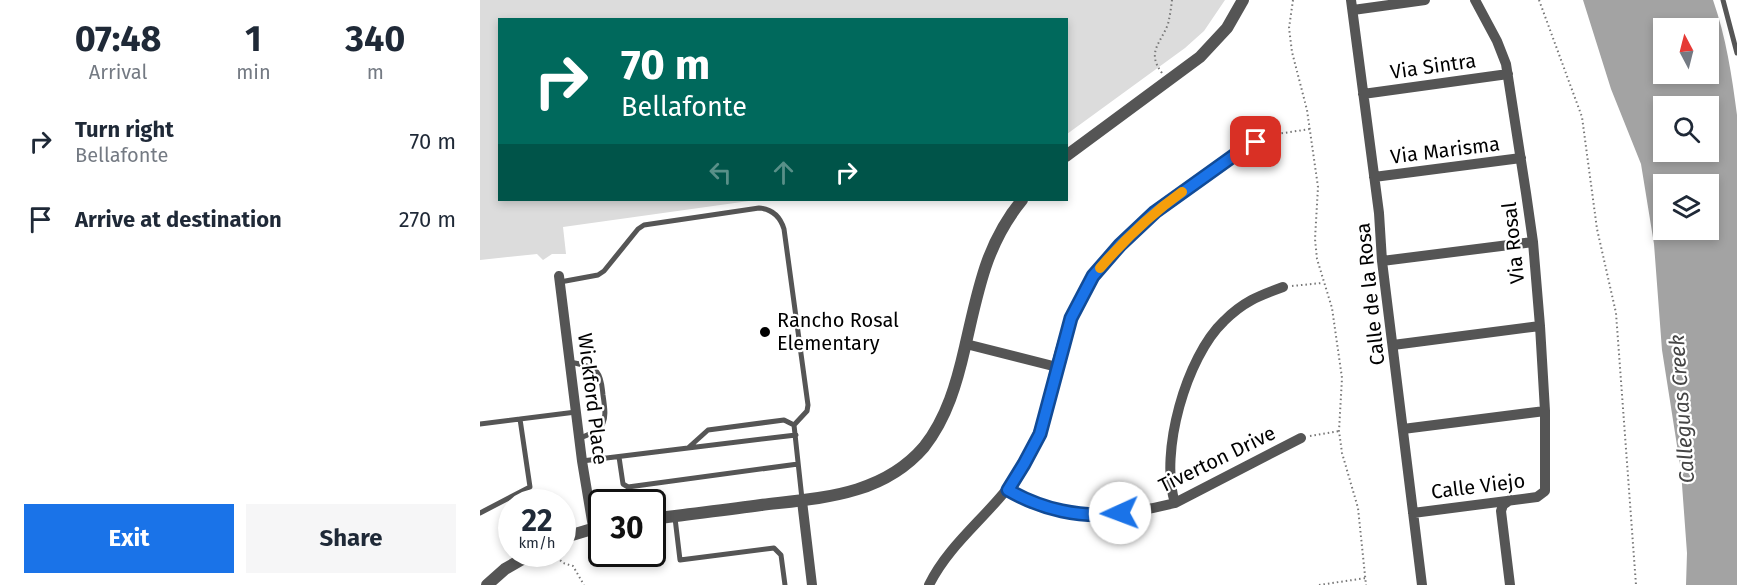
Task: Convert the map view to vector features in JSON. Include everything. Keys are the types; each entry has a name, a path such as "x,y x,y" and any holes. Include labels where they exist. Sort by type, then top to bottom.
{"street":[{"path":"1068,155 1207,51 1227,28 1243,0"},
{"path":"1352,5 1425,0"},
{"name":"Via Rosal","path":"1474,0 1503,54 1521,158 1533,242 1540,326 1545,411 1545,491"},
{"name":"Calle de la Rosa","path":"1352,5 1422,585"},
{"name":"Via Sintra","path":"1363,94 1508,74"},
{"path":"928,585 937,568 956,544 1008,490 1024,464 1040,434 1071,318 1093,276 1120,245 1155,212 1243,149 1268,135"},
{"name":"Via Marisma","path":"1374,177 1521,158"},
{"path":"666,517 817,500 851,492 878,482 902,467 924,447 949,403 956,385 983,269 1004,226 1021,201"},
{"path":"1382,261 1533,242"},
{"name":"Wickford Place","path":"560,279 582,462 588,489"},
{"path":"1175,503 1170,488 1169,472 1172,440 1183,396 1200,352 1222,322 1251,298 1283,287"},
{"path":"1393,345 1540,326"},
{"path":"966,344 1057,367"},
{"path":"1403,429 1545,411"},
{"name":"Tiverton Drive","path":"1008,490 1023,498 1061,511 1104,515 1152,509 1175,503 1301,438"},
{"name":"Calle Viejo","path":"1413,513 1537,497 1545,491"},
{"path":"1510,585 1501,511 1503,505 1511,500"},
{"path":"802,501 812,585"},
{"path":"486,585 508,567"}],"lane":[{"path":"1724,0 1737,53"},
{"path":"560,279 598,275 604,272 644,225 759,208 774,213 782,222 784,229 808,405 807,411 794,425"},
{"path":"570,362 591,368 599,375 605,414 603,425 599,430 579,438"},
{"path":"480,424 576,412"},
{"path":"480,513 530,487 520,419"},
{"path":"687,448 708,430 784,420 794,425"},
{"path":"794,425 802,501"},
{"path":"582,462 796,435"},
{"path":"619,457 623,484 628,487 798,464"},
{"path":"675,516 680,560 774,548 781,555 785,585"}],"path":[{"path":"1169,80 1159,69 1155,55 1157,42 1168,22 1172,0"},
{"path":"1293,0 1289,28 1292,52 1310,129 1318,187 1315,239 1317,259 1332,308 1342,378 1339,431 1342,453 1358,508 1366,585"},
{"path":"1539,0 1582,117 1597,229 1616,313 1636,585"},
{"path":"1268,135 1310,129"},
{"path":"1283,287 1323,283"},
{"path":"1301,438 1339,431"},
{"path":"574,567 584,585"},
{"path":"1319,585 1366,578"}],"shaded area":[{"path":"480,0 1225,0 1204,31 1185,48 1068,133 1068,18 498,18 498,201 749,201 563,227 566,254 552,254 543,260 537,254 480,260"}],"water":[{"name":"Calleguas Creek","path":"1583,0 1713,0 1719,18 1653,18 1653,84 1719,84 1719,19 1728,57 1737,115 1737,585 1686,585 1687,553 1681,471 1662,350 1653,240 1719,240 1719,174 1653,174 1653,238 1641,164 1611,89"}],"slow traffic":[{"path":"1100,268 1120,245 1155,212 1182,192"}],"place":[{"name":"Rancho Rosal Elementary","path":"765,332"}],"route":[{"path":"1120,513 1104,515 1061,511 1023,498 1008,490 1040,434 1071,318 1093,276 1120,245 1155,212 1256,142"}]}
